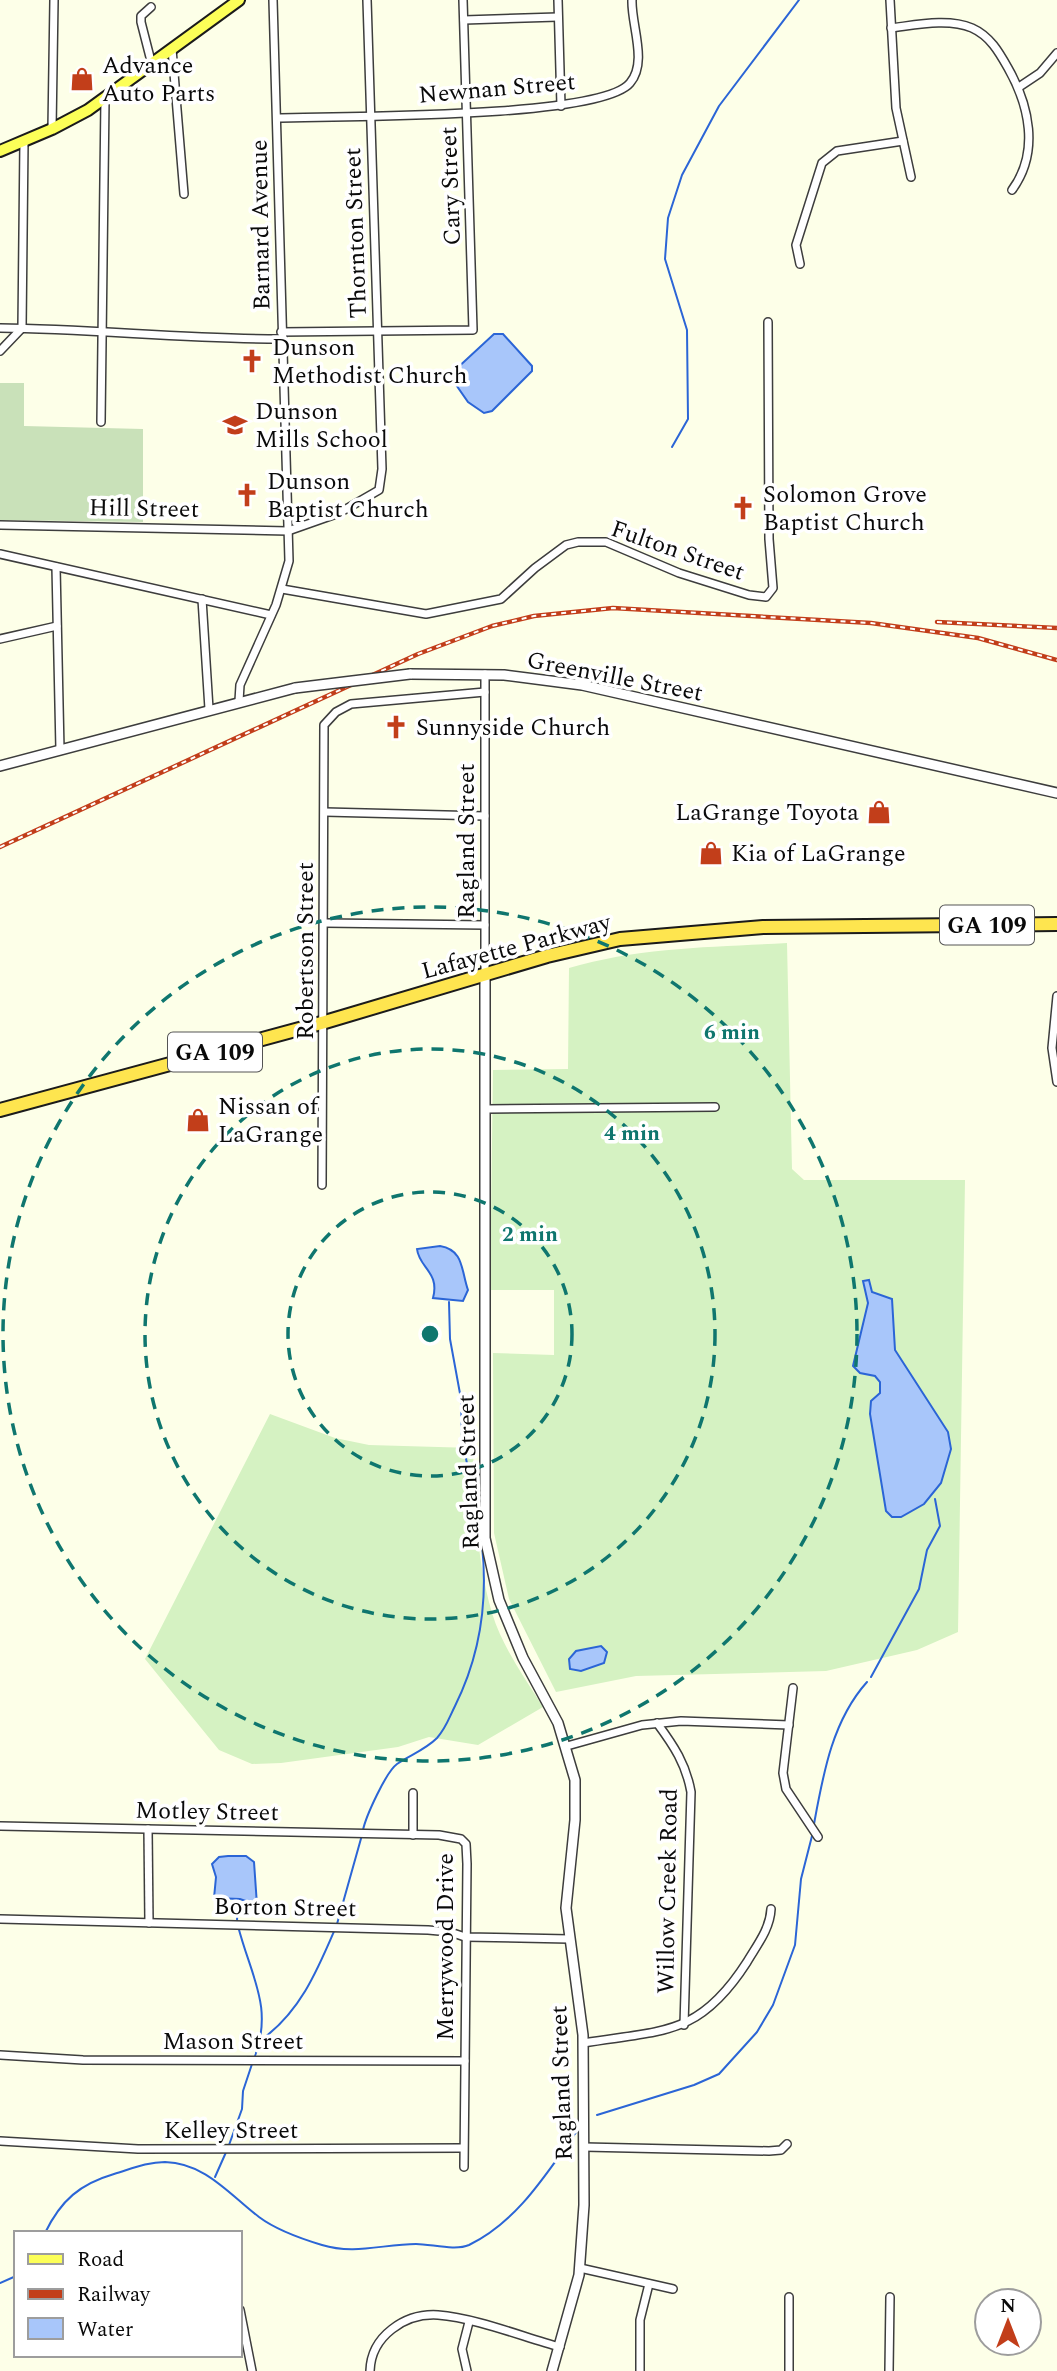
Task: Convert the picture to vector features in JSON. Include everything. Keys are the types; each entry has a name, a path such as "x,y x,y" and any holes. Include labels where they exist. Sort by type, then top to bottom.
{"highway":[{"name":"Lafayette Parkway","path":"0,1110 325,1022 576,948 671,932 763,927 1057,924"}],"main road":[{"path":"0,151 52,130 105,99 239,0"}],"street":[{"path":"52,130 54,0"},
{"name":"Barnard Avenue","path":"239,701 244,673 282,589 289,561 273,0"},
{"name":"Thornton Street","path":"288,531 339,513 379,490 383,469 368,0"},
{"name":"Cary Street","path":"378,332 473,330 463,0"},
{"path":"558,0 561,106"},
{"name":"Newnan Street","path":"278,118 561,106 620,91 632,81 639,58 632,24 632,0"},
{"path":"890,0 896,108 911,177"},
{"path":"151,7 141,16 141,22 152,65"},
{"path":"464,20 558,17"},
{"path":"891,28 930,24 972,28 992,43 1019,87 1030,121 1028,145 1020,179 1012,190"},
{"path":"172,49 184,194"},
{"path":"1019,87 1040,73 1057,53"},
{"path":"102,422 105,99"},
{"path":"0,351 22,328 24,141"},
{"path":"800,264 796,245 822,163 837,150 903,141"},
{"name":"Fulton Street","path":"282,589 426,614 501,599 566,545 606,542 678,573 749,595 766,597 773,588 769,539 768,321"},
{"path":"0,328 104,330 167,337 378,332"},
{"name":"Hill Street","path":"0,525 288,531"},
{"path":"0,554 271,615"},
{"path":"56,567 60,750"},
{"path":"202,599 209,709"},
{"path":"0,639 57,626"},
{"name":"Greenville Street","path":"0,765 295,688 410,674 485,674 545,679 602,689 1057,793"},
{"name":"Ragland Street","path":"485,674 485,1538 499,1600 523,1658 567,1746 575,1780 575,1820 567,1896 569,1939 583,2043 584,2147 580,2268 552,2371"},
{"name":"Robertson Street","path":"322,1185 325,1022 323,731 328,719 351,704 485,692"},
{"path":"325,812 485,816"},
{"path":"325,923 485,925"},
{"path":"1057,996 1052,1048 1057,1082"},
{"path":"487,1109 715,1107"},
{"path":"793,1688 783,1773 786,1789 818,1837"},
{"path":"567,1746 657,1723 681,1721 789,1725"},
{"name":"Willow Creek Road","path":"657,1723 678,1751 688,1773 691,1792 684,2025"},
{"name":"Merrywood Drive","path":"413,1793 413,1835 454,1836 466,1844 464,2167"},
{"name":"Motley Street","path":"0,1826 413,1835"},
{"path":"148,1829 149,1923"},
{"path":"583,2043 684,2025 705,2013 737,1977 770,1920 771,1909"},
{"name":"Borton Street","path":"0,1919 428,1930 450,1931 464,1937 569,1939"},
{"name":"Mason Street","path":"0,2055 83,2060 465,2061"},
{"name":"Kelley Street","path":"0,2141 138,2149 463,2148"},
{"path":"584,2147 769,2151 780,2150 787,2144"},
{"path":"580,2268 673,2289"},
{"path":"640,2371 640,2320 649,2284"},
{"path":"789,2297 789,2371"},
{"path":"889,2371 890,2297"},
{"path":"370,2371 374,2350 382,2337 393,2328 427,2315 469,2322 560,2347"},
{"path":"242,2319 253,2371"},
{"path":"467,2371 462,2349 469,2322"}],"green space":[{"path":"0,383 24,383 24,426 143,429 143,522 0,520"},
{"path":"787,943 792,1169 804,1180 965,1180 958,1632 917,1650 826,1671 636,1676 556,1692 509,1599 494,1533 493,1353 554,1355 554,1290 490,1290 493,1070 568,1069 569,968 650,952"},
{"path":"270,1414 335,1438 369,1445 473,1448 479,1551 492,1613 521,1673 543,1707 478,1745 429,1737 398,1747 281,1763 252,1764 219,1750 145,1659"}],"water":[{"path":"494,334 503,334 532,366 532,371 492,411 484,413 468,402 452,379 454,371"},
{"path":"440,1246 448,1248 458,1256 468,1290 463,1301 433,1298 434,1282 417,1249"},
{"path":"869,1280 872,1292 892,1299 895,1350 948,1432 951,1449 941,1483 924,1504 901,1517 892,1517 886,1511 870,1414 871,1401 880,1393 880,1382 875,1376 860,1373 853,1366 868,1303 863,1281"},
{"path":"601,1646 607,1652 604,1663 581,1671 570,1669 569,1659 576,1651"},
{"path":"246,1856 254,1862 257,1905 240,1899 214,1898 216,1877 212,1864 219,1857"}],"waterway":[{"path":"672,447 688,419 687,330 665,259 668,218 682,175 719,106 799,0"},
{"path":"449,1302 450,1339 461,1399 462,1439 481,1532"},
{"path":"871,1677 919,1589 927,1550 940,1526 935,1499"},
{"path":"363,1830 387,1776 397,1764 437,1738 464,1687 476,1648 483,1607 482,1545"},
{"path":"814,1824 825,1768 837,1731 855,1697 867,1682"},
{"path":"337,1924 362,1835"},
{"path":"597,2115 694,2085 719,2074 757,2032 773,2005 795,1945 801,1879 812,1836"},
{"path":"237,1921 238,1899"},
{"path":"238,1926 261,2008 260,2040 254,2059"},
{"path":"261,2040 275,2029 297,2004 335,1929"},
{"path":"229,2145 242,2109 243,2091 252,2064"},
{"path":"46,2231 65,2202 81,2188 133,2168 165,2162 179,2164 204,2174 265,2221 322,2245 346,2249 404,2244 463,2247 486,2235 517,2210 577,2131"},
{"path":"215,2177 227,2150"},
{"path":"0,2283 14,2277"}],"railway":[{"path":"0,847 418,654 492,626 534,616 613,608 871,623 978,638 1057,660"},
{"path":"937,622 1057,628"}],"place":[{"name":"Advance Auto Parts","path":"82,79"},
{"name":"Dunson Methodist Church","path":"252,361"},
{"name":"Dunson Mills School","path":"235,425"},
{"name":"Dunson Baptist Church","path":"247,495"},
{"name":"Solomon Grove Baptist Church","path":"743,508"},
{"name":"Sunnyside Church","path":"396,727"},
{"name":"LaGrange Toyota","path":"879,812"},
{"name":"Kia of LaGrange","path":"711,853"},
{"name":"Nissan of LaGrange","path":"198,1120"}]}
